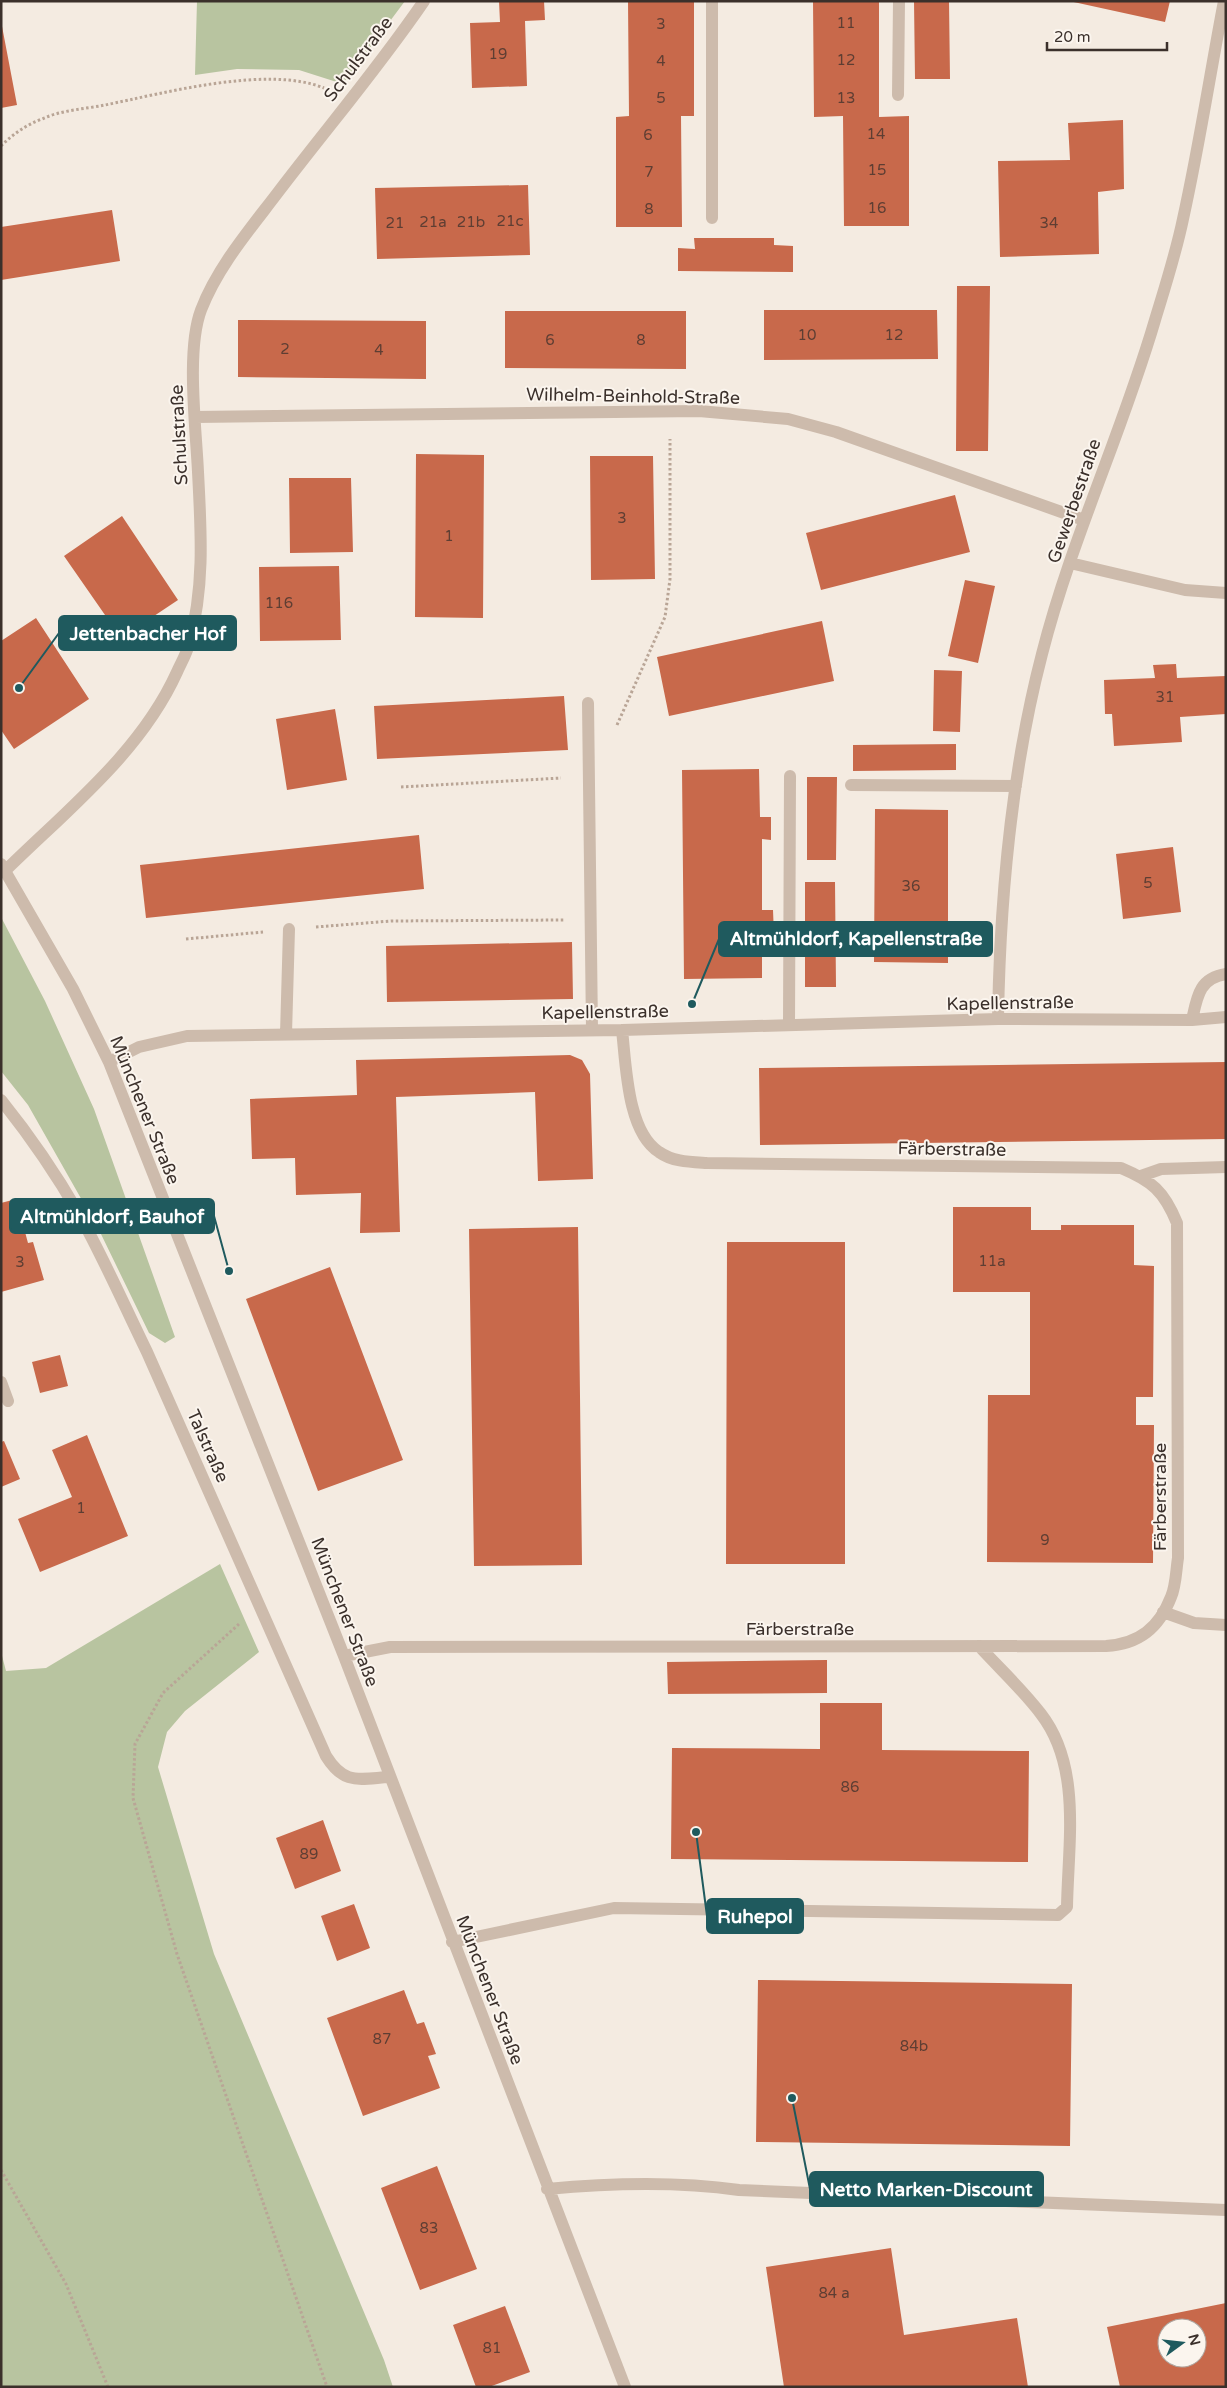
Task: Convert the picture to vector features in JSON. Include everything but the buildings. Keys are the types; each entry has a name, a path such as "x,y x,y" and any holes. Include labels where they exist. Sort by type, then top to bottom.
{"street":[{"name":"Schulstraße","path":"3,867 99,780 138,738 167,693 189,646 198,603 202,549 193,376 196,333 200,312 209,292 240,242 424,1"},
{"path":"712,1 712,218"},
{"path":"898,94 899,1"},
{"name":"Gewerbestraße","path":"998,1019 1007,857 1016,786 1042,654 1084,520 1145,349 1183,220 1224,1"},
{"name":"Wilhelm-Beinhold-Straße","path":"196,417 699,411 788,419 836,432 1084,520"},
{"path":"1070,563 1185,590 1226,593"},
{"path":"588,703 592,1030"},
{"path":"789,1025 790,776"},
{"path":"851,785 1016,786"},
{"name":"Münchener Straße","path":"3,867 73,989 109,1062 344,1656 452,1942 625,2387"},
{"path":"286,1034 288,929"},
{"path":"1192,1020 1199,989 1208,980 1226,974"},
{"name":"Kapellenstraße","path":"109,1062 139,1047 186,1036 622,1030 998,1019 1192,1020 1226,1017"},
{"name":"Färberstraße","path":"344,1656 390,1647 1124,1645 1139,1639 1151,1628 1172,1596 1178,1558 1177,1222 1171,1208 1158,1188 1140,1176 1121,1168 707,1163 671,1158 658,1152 646,1140 635,1118 628,1083 622,1030"},
{"name":"Talstraße","path":"1,1100 33,1141 79,1216 147,1352 326,1756 335,1769 345,1776 360,1779 389,1777"},
{"path":"1140,1176 1161,1169 1226,1167"},
{"path":"1,1382 8,1401"},
{"path":"1163,1612 1194,1623 1226,1625"},
{"path":"452,1942 614,1908 1058,1915 1067,1907 1071,1802 1062,1752 1042,1715 979,1646"},
{"path":"547,2189 588,2185 692,2184 739,2190 1226,2210"}],"path":[{"path":"1,146 13,134 44,118 215,84 271,80 309,82 350,98"},
{"path":"588,744 604,739 618,723 666,617 670,580 670,411"},
{"path":"401,787 589,776"},
{"path":"186,939 391,921 590,920"},
{"path":"260,1605 163,1693 135,1744 133,1798 177,1954 327,2387"},
{"path":"1,2170 66,2284 108,2387"}],"green space":[{"path":"197,1 405,1 343,84 299,70 237,69 195,75"},
{"path":"1,917 45,1001 94,1109 175,1337 165,1343 149,1333 100,1232 28,1105 1,1071"},
{"path":"220,1564 259,1652 185,1711 167,1732 158,1767 214,1954 384,2360 393,2387 1,2387 1,1652 6,1671 46,1668"}],"place":[{"name":"Jettenbacher Hof","path":"19,688"},
{"name":"Altmühldorf, Kapellenstraße","path":"692,1004"},
{"name":"Altmühldorf, Bauhof","path":"229,1271"},
{"name":"Ruhepol","path":"696,1832"},
{"name":"Netto Marken-Discount","path":"792,2098"}]}
